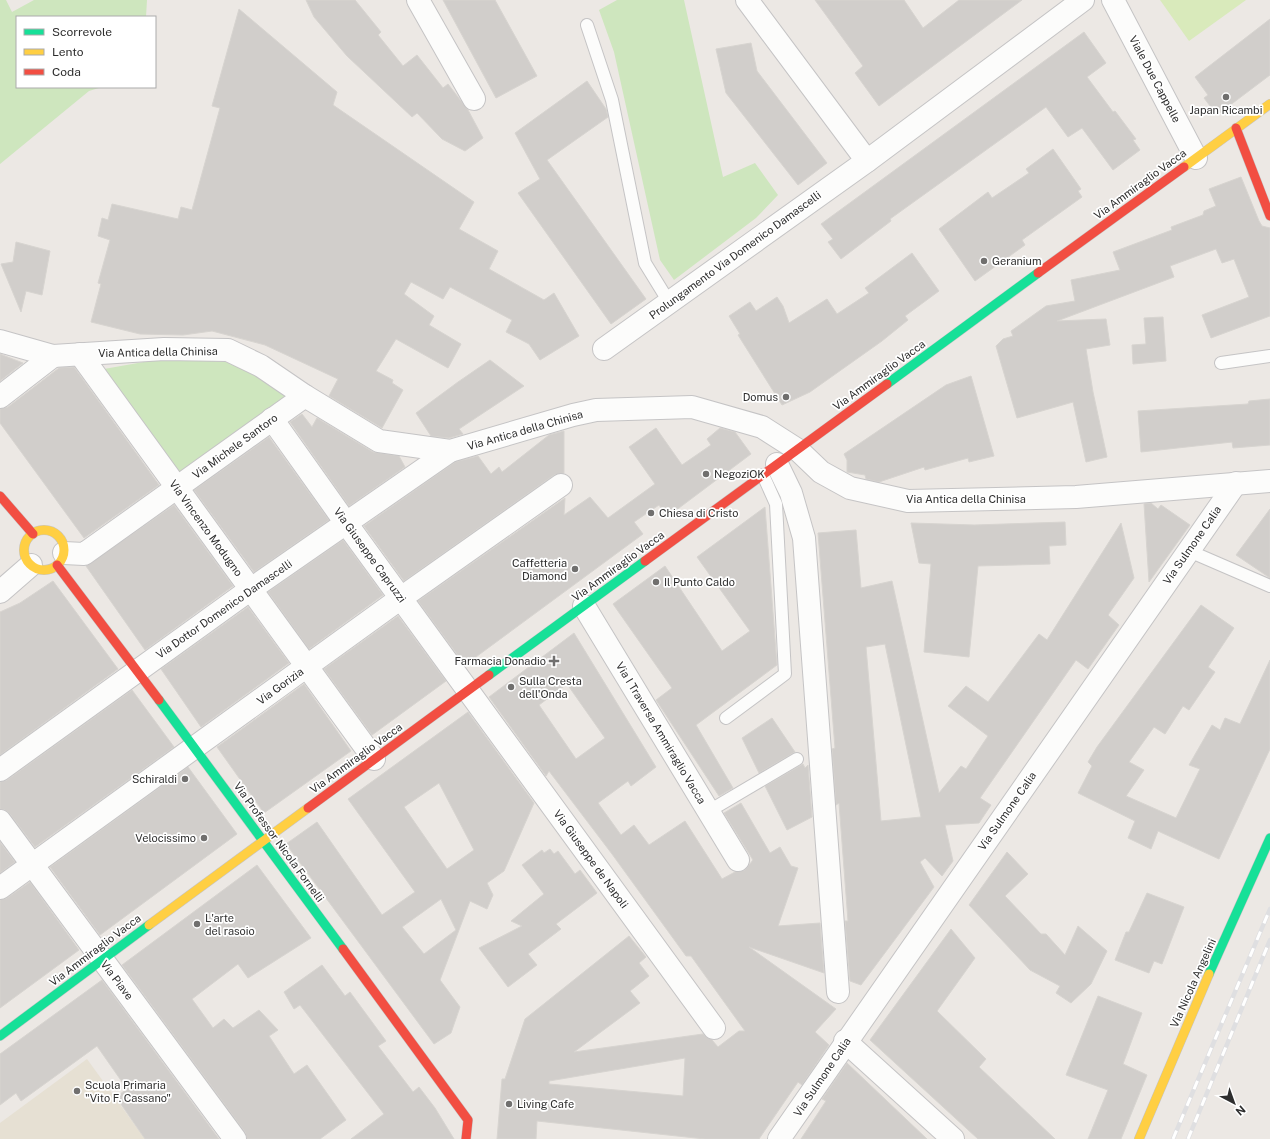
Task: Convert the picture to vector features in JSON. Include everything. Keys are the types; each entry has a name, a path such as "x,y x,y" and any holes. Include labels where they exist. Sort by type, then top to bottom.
{"street":[{"path":"418,0 474,99"},
{"path":"747,0 867,161"},
{"name":"Prolungamento Via Domenico Damascelli","path":"604,349 867,161 1083,0"},
{"name":"Viale Due Cappelle","path":"1113,0 1196,158"},
{"name":"Via Ammiraglio Vacca","path":"0,1036 101,959 1270,104"},
{"path":"1236,128 1270,216"},
{"name":"Via Antica della Chinisa","path":"0,341 53,356 164,349 228,350 261,366 305,396 379,441 450,451 573,415 596,410 692,407 762,427 798,450 821,472 850,488 908,501 1076,497 1270,481"},
{"name":"Via Vincenzo Modugno","path":"80,354 374,759"},
{"path":"0,397 53,356"},
{"name":"Via Michele Santoro","path":"60,560 84,554 305,396"},
{"name":"Via Giuseppe Capruzzi","path":"272,419 346,523 469,690"},
{"name":"Via Dottor Domenico Damascelli","path":"0,770 251,589 450,451"},
{"path":"770,470 791,493 804,538 838,992"},
{"name":"Via Sulmone Calia","path":"779,1139 1236,483"},
{"name":"Via Gorizia","path":"0,888 561,484"},
{"path":"0,496 33,534"},
{"path":"44,530 55,534 62,542 60,560 52,569 41,570 31,565 25,555 26,543 33,534 44,530"},
{"name":"Via Professor Nicola Fornelli","path":"60,560 137,670 264,840 468,1120 466,1139"},
{"path":"0,592 31,565"},
{"name":"Via I Traversa Ammiraglio Vacca","path":"584,606 738,860"},
{"name":"Via Giuseppe de Napoli","path":"469,690 714,1028"},
{"name":"Via Piave","path":"0,821 235,1139"},
{"name":"Via Nicola Angelini","path":"1139,1139 1200,994 1270,838"},
{"path":"846,1042 953,1139"}],"lane":[{"path":"587,25 612,100 645,263 669,302"},
{"path":"1221,363 1270,356"},
{"path":"726,718 785,674 776,504 770,470"},
{"path":"1189,551 1270,586"},
{"path":"709,811 797,759"}],"shaded area":[{"name":"Scuola Primaria \"Vito F. Cassano\"","path":"87,1059 145,1139 0,1139 0,1123"}],"green space":[{"path":"0,0 6,0 12,12 34,0 147,0 146,16 16,16 16,88 99,88 89,91 0,164"},
{"path":"617,0 684,0 723,177 755,163 778,195 756,218 674,280 660,260 614,52 599,10"},
{"path":"1160,0 1246,0 1189,41"},
{"path":"166,358 227,362 257,375 287,396 180,473 104,369"}],"building":[{"path":"306,0 355,0 381,32 378,35 403,66 417,55 443,88 448,84 468,110 483,138 465,151 442,139 417,113 412,117 347,56 314,17"},
{"path":"443,0 495,0 537,76 496,98"},
{"path":"815,0 904,0 923,28 959,0 1022,0 879,106 855,73 863,66"},
{"path":"239,9 337,92 333,105 474,202 459,229 498,251 489,269 544,300 554,293 579,336 540,360 529,344 506,332 512,320 450,287 443,299 411,282 404,294 434,316 429,325 461,344 448,368 396,339 376,371 393,380 392,383 403,390 382,428 329,396 338,379 265,345 212,331 183,335 140,334 91,322 101,284 98,283 110,240 98,236 102,218 108,220 112,204 178,219 181,207 192,210 220,108 212,106"},
{"path":"1270,19 1270,75 1217,115 1204,98 1208,95 1195,77"},
{"path":"1084,32 1106,63 1087,77 1113,112 1115,111 1136,139 1133,140 1140,150 1113,170 1082,128 1068,137 1046,107 890,219 891,221 841,259 828,242 833,239 821,224"},
{"path":"751,43 757,71 827,163 798,185 726,93 716,49"},
{"path":"587,81 606,109 608,117 547,160 646,299 611,324 518,193 540,179 515,133"},
{"path":"1053,149 1081,189 1078,191 1082,197 1022,240 1025,245 975,281 939,229 988,192 992,198 1029,173 1026,169"},
{"path":"1241,177 1259,221 1262,226 1270,228 1270,316 1211,338 1202,315 1249,297 1234,259 1222,263 1216,249 1170,266 1174,277 1057,321 1106,319 1110,345 1086,349 1093,392 1107,457 1086,462 1073,402 1017,418 996,346 1003,339 1013,336 1011,331 1046,306 1075,301 1071,280 1120,270 1113,252 1172,230 1171,227 1203,215 1204,211 1216,206 1209,189"},
{"path":"16,242 50,251 42,295 26,291 21,312 1,264 13,262"},
{"path":"912,253 939,291 905,316 908,320 882,341 810,392 782,405 738,335 740,334 729,316 750,302 756,311 777,297 783,306 789,323 827,299 837,314 869,293 865,288"},
{"path":"1163,317 1166,361 1133,364 1132,345 1146,344 1144,318"},
{"path":"0,354 23,363 0,381"},
{"path":"490,360 524,386 459,429 463,434 449,438 431,436 416,413"},
{"path":"74,367 159,485 84,538 0,423 0,409 8,407 59,368"},
{"path":"971,376 994,456 969,462 968,458 925,470 924,467 879,482 866,479 865,475 847,472 847,460 844,454 946,385"},
{"path":"1270,399 1270,445 1233,448 1232,442 1141,452 1138,411 1248,404 1249,401"},
{"path":"302,414 312,427 317,418 373,452 399,456 405,467 349,506 290,422"},
{"path":"656,428 682,465 711,445 707,439 720,428 735,432 751,454 667,517 659,505 634,522 643,534 465,665 418,601 565,498 564,515 590,497 608,518 655,484 629,447"},
{"path":"564,431 564,473 554,475 404,581 364,526 455,462 478,456 491,474 499,467 502,472 549,435"},
{"path":"269,437 329,520 254,572 194,490"},
{"path":"1151,503 1158,509 1161,505 1190,525 1149,582 1144,504"},
{"path":"174,505 233,586 145,650 86,566"},
{"path":"765,507 777,665 696,725 733,788 719,796 656,700 672,688 613,604 665,566 722,651 750,631 697,557"},
{"path":"1270,509 1270,578 1236,555"},
{"path":"1065,522 1066,545 1049,546 1050,564 978,566 969,657 924,652 931,564 919,563 911,523 974,525"},
{"path":"1121,523 1134,578 1108,615 1119,625 1088,669 1076,660 980,798 991,805 979,823 945,825 953,861 942,876 925,858 920,862 934,887 861,985 850,981 845,921 848,921 839,803 836,805 832,749 835,748 818,533 856,530 861,588 892,581 939,793 961,766 966,769 988,736 948,706 966,686 988,702 1039,634 1047,640","holes":["885,644 921,817 881,821 866,647"]},
{"path":"343,540 383,595 309,649 268,592"},
{"path":"53,581 118,669 0,755 0,612 20,603"},
{"path":"1201,605 1234,628 1208,667 1215,672 1189,710 1183,706 1165,734 1154,727 1129,762 1144,770 1126,796 1176,818 1200,769 1189,765 1212,725 1220,730 1225,718 1240,724 1270,660 1270,749 1219,859 1158,831 1151,849 1128,838 1135,821 1078,793 1092,766 1088,762 1097,747"},
{"path":"248,607 289,663 201,727 161,669"},
{"path":"398,616 446,681 372,735 324,669"},
{"path":"574,633 656,767 631,786 628,781 598,803 621,835 634,825 649,845 685,821 722,879 735,872 745,870 753,860 724,813 741,803 770,853 780,847 791,866 798,868 778,926 820,923 824,973 749,947 836,1009 815,1032 829,1045 802,1085 798,1082 759,1139 705,1139 537,1121 536,1139 497,1139 502,1079 505,1079 525,1019 629,936 646,957 639,963 649,976 630,991 640,1003 574,1052 703,1034 712,1040 718,1047 739,1031 745,1031 691,956 686,956 612,854 549,771 546,776 489,697","holes":["567,684 605,738 576,759 539,705","685,1058 683,1096 549,1084 549,1081"]},
{"path":"304,684 351,751 264,813 217,747"},
{"path":"132,690 174,747 35,847 10,814 5,810 0,809 0,782 7,780"},
{"path":"468,712 534,803 504,871 487,883 493,895 487,909 470,901 440,980 460,1007 451,1033 434,1044 286,844 317,822 382,915 415,892 348,799","holes":["439,783 474,850 447,869 404,807","441,899 456,930 424,954 402,927"]},
{"path":"772,718 795,752 759,773 742,738"},
{"path":"803,764 805,768 808,765 812,817 787,830 765,786"},
{"path":"188,767 237,834 100,935 50,867"},
{"path":"0,842 15,862 0,873"},
{"path":"550,849 554,854 558,851 575,874 580,870 597,893 556,924 561,929 528,954 537,965 508,987 479,948 522,926 511,921 544,894 522,865 542,850 544,853"},
{"path":"1007,852 1028,874 1005,896 1041,934 1046,934 1065,955 1078,926 1107,951 1091,984 1071,1003 1056,993 1060,986 1030,970 969,905"},
{"path":"257,865 311,938 248,978 238,964 192,999 213,1028 224,1019 233,1028 259,1010 278,1030 269,1036 294,1074 307,1065 346,1120 320,1139 247,1139 245,1132 122,965"},
{"path":"30,882 79,950 0,1008 0,900 7,898"},
{"path":"1147,893 1184,907 1162,964 1154,961 1149,973 1115,960 1126,932 1129,932"},
{"path":"951,929 975,958 937,1011 986,1059 979,1067 1055,1139 978,1139 870,1040"},
{"path":"322,965 345,996 350,992 386,1041 378,1046 413,1092 419,1087 435,1108 454,1139 351,1139 384,1114 300,1005 294,1009 284,992"},
{"path":"102,980 219,1139 145,1139 116,1097 127,1089 97,1046 21,1101 16,1093 0,1105 0,1054"},
{"path":"1098,996 1142,1013 1123,1064 1147,1075 1121,1139 1088,1139 1108,1090 1066,1075"},
{"path":"847,1063 927,1139 801,1139 826,1101 822,1099"}],"railway":[{"path":"1173,1139 1270,909"},
{"path":"1188,1139 1270,940"}],"traffic: fast":[{"path":"887,384 1038,273"},
{"path":"489,675 645,561"},
{"path":"159,700 343,949"},
{"path":"1209,974 1270,838"},
{"path":"0,1036 149,925"}],"traffic: slow":[{"path":"1184,167 1270,104"},
{"path":"44,530 52,532 58,536 62,542 64,550 62,558 58,564 52,568 44,570 36,568 30,564 26,558 24,550 26,542 30,536 36,532 44,530"},
{"path":"149,925 308,808"},
{"path":"1139,1139 1209,974"}],"traffic: jam":[{"path":"1236,128 1270,216"},
{"path":"1038,273 1184,167"},
{"path":"645,561 887,384"},
{"path":"0,496 33,534"},
{"path":"57,565 159,700"},
{"path":"308,808 489,675"},
{"path":"343,949 468,1120 466,1139"}],"place":[{"name":"Japan Ricambi","path":"1226,97"},
{"name":"Geranium","path":"984,261"},
{"name":"Domus","path":"786,397"},
{"name":"NegoziOK","path":"706,474"},
{"name":"Chiesa di Cristo","path":"651,513"},
{"name":"Caffetteria Diamond","path":"575,569"},
{"name":"Il Punto Caldo","path":"656,582"},
{"name":"Farmacia Donadio","path":"554,661"},
{"name":"Sulla Cresta dell'Onda","path":"511,687"},
{"name":"Schiraldi","path":"185,779"},
{"name":"Velocissimo","path":"204,838"},
{"name":"L'arte del rasoio","path":"197,924"},
{"name":"Scuola Primaria \"Vito F. Cassano\"","path":"77,1091"},
{"name":"Living Cafe","path":"509,1104"}]}
